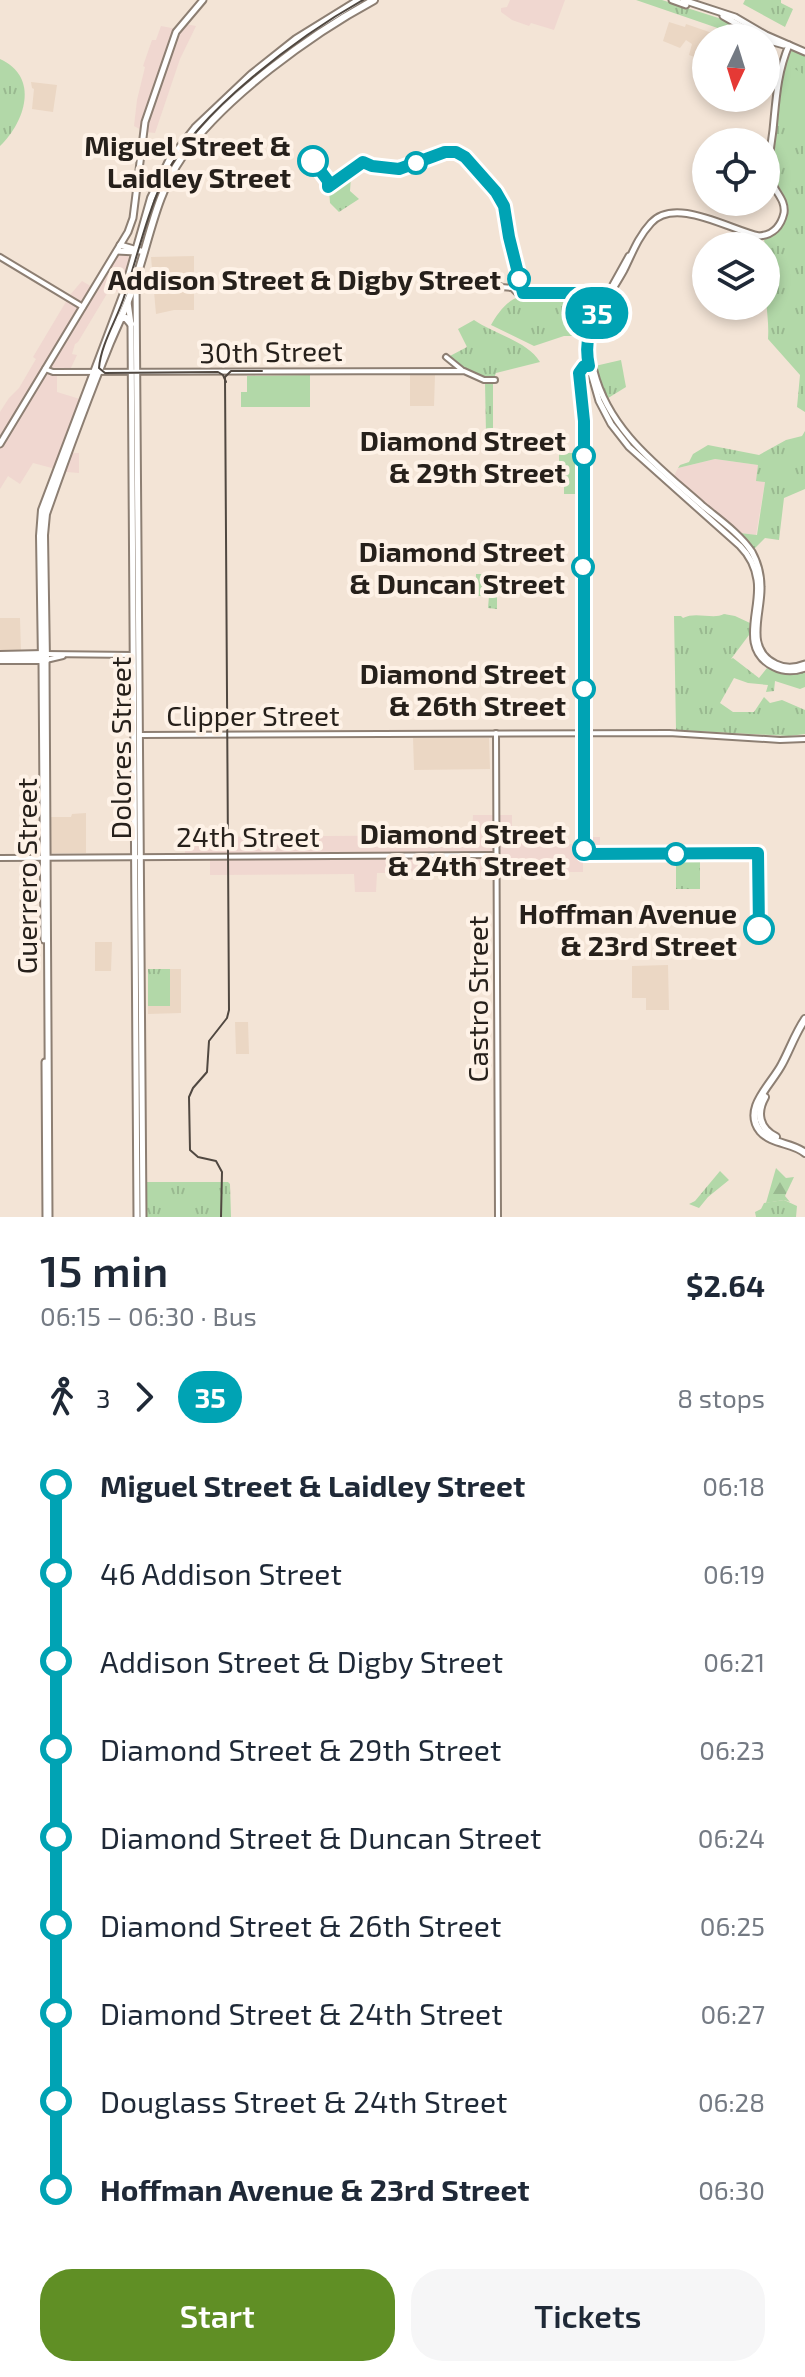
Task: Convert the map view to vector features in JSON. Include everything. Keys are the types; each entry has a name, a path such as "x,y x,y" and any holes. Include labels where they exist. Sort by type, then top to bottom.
{"main road":[{"path":"0,444 121,249 133,218 145,122 176,32 203,0"},
{"path":"96,372 157,183 174,154 224,100 296,39 361,3 374,0"},
{"path":"96,372 128,301 165,187 181,158 230,105 275,66 361,3 381,0"},
{"path":"672,0 737,24"},
{"path":"683,0 735,17 788,48"},
{"path":"780,45 805,52"},
{"path":"788,48 778,82 770,161 771,180 784,207 780,223 766,236 756,236 686,213 660,215 650,223 629,256 592,334 591,359 603,399 615,421 634,443 738,536 751,552 761,577 756,634 763,655 781,666 805,666"},
{"path":"121,249 144,252"},
{"path":"121,249 132,263"},
{"path":"629,256 589,329 586,346 592,377 605,413 638,456 749,557 758,589 752,635 761,657 780,669 793,671 805,666"},
{"name":"Dolores Street","path":"136,279 140,1217"},
{"path":"126,286 128,301"},
{"name":"Dolores Street","path":"128,301 134,334"},
{"path":"120,318 126,318 131,324"},
{"name":"Guerrero Street","path":"48,1217 42,510 96,372"},
{"path":"0,658 44,657"},
{"path":"805,1019 793,1037 780,1068 759,1099 754,1114 758,1129 766,1137 805,1151"},
{"path":"805,1026 785,1067 763,1100 759,1114 763,1126 772,1135 795,1142 805,1151"}],"street":[{"path":"0,257 83,307"},
{"path":"495,280 501,287 510,287 520,281"},
{"path":"510,287 517,293 592,293 604,299"},
{"path":"446,357 464,371"},
{"name":"30th Street","path":"45,369 50,372 464,371 476,378 495,380"},
{"path":"44,657 136,655"},
{"name":"Castro Street","path":"496,733 498,1217"},
{"name":"Clipper Street","path":"137,735 671,733 805,739"},
{"name":"24th Street","path":"0,858 496,855"}],"shaded area":[{"path":"510,0 565,0 554,30 512,20 501,12"},
{"path":"669,22 692,26 692,44 686,40 680,48 663,41"},
{"path":"181,23 196,26 180,59 155,133 145,132 134,126 143,66 152,40 156,40 161,26 177,29"},
{"path":"31,82 57,85 53,112 32,109 34,89"},
{"path":"117,251 125,252 132,263 124,291 108,292 75,344 72,354 77,355 69,372 58,372 57,376 57,392 83,400 64,453 79,453 79,473 33,463 20,484 8,476 0,489 0,412 19,388 36,359 33,357 70,295 82,281 94,288"},
{"path":"194,256 194,310 156,314 151,257"},
{"path":"410,375 435,375 434,406 410,406"},
{"path":"715,459 758,465 765,482 756,535 740,533 674,476 678,468"},
{"path":"0,618 20,618 21,652 0,652"},
{"path":"413,738 489,738 490,769 414,770"},
{"path":"86,813 86,853 51,853 51,817"},
{"path":"473,815 512,815 512,838 569,838 569,844 588,844 589,837 600,837 600,852 583,852 583,872 377,873 376,892 355,892 354,874 210,875 210,856 185,856 185,837 472,835"},
{"path":"95,942 112,942 111,971 95,971"},
{"path":"668,965 669,1010 646,1010 646,998 632,998 632,966"},
{"path":"148,969 181,969 181,1013 148,1014"},
{"path":"235,1022 248,1022 249,1054 236,1054"}],"green space":[{"path":"636,0 662,0 733,24 706,24"},
{"path":"745,0 781,0 793,9 785,27 743,4"},
{"path":"792,50 805,56 805,412 797,407 800,375 768,339 768,320 780,320 780,232 773,232 785,216 786,205 780,188 780,128 775,128 776,112 780,112 780,84"},
{"path":"0,59 13,67 20,77 24,100 16,125 0,146"},
{"path":"789,69 805,75 805,124 780,108 782,74 787,75"},
{"path":"351,176 350,191 359,199 339,212 330,203 329,190"},
{"path":"589,295 599,299 584,336 564,336 534,346 491,325 510,301 522,296"},
{"path":"474,320 519,343 540,362 496,373 494,378 464,371 448,357 467,347 458,329"},
{"path":"621,360 626,387 605,400 595,366"},
{"path":"310,375 310,407 241,407 241,392 247,392 247,376"},
{"path":"485,382 493,382 493,446 486,434"},
{"path":"805,431 805,489 784,498 779,540 765,538 754,549 740,533 757,535 765,482 756,481 758,465 715,459 678,468 708,445 759,455 786,440 802,436"},
{"path":"559,453 580,455 579,494 564,494 564,487 559,487"},
{"path":"476,574 497,574 497,609 488,608 489,596 476,596"},
{"path":"724,614 750,623 749,635 731,659 759,678 767,668 782,674 805,672 805,687 800,689 775,681 774,691 766,692 768,685 734,678 720,703 733,712 754,712 764,697 770,703 782,700 805,710 805,734 789,736 676,730 674,616"},
{"path":"676,858 700,858 700,889 676,889"},
{"path":"148,969 170,969 170,1006 148,1006"},
{"path":"776,1168 786,1178 794,1177 785,1196 790,1202 766,1203"},
{"path":"720,1171 729,1180 699,1208 689,1204 695,1201"},
{"path":"145,1182 228,1182 231,1217 145,1217"},
{"path":"784,1200 797,1206 796,1217 756,1217 755,1212 764,1203"}],"tram line":[{"path":"226,382 218,372 105,373 99,368 153,205 164,178 180,153 225,102 281,54 363,0"},
{"path":"221,1217 222,1172 216,1161 198,1157 190,1150 189,1097 207,1072 209,1041 227,1018 229,1010 225,377 231,371 262,371"}],"bus line":[{"name":"35","path":"313,161 328,181 328,187 363,162 399,169 445,152 462,155 496,192 504,206 523,293 592,293 604,299 588,335 589,366 584,366 579,373 584,421 584,854 758,853 759,929"}],"place":[{"name":"Miguel Street & Laidley Street","path":"313,161"},
{"name":"Addison Street & Digby Street","path":"519,279"},
{"name":"Diamond Street & 29th Street","path":"584,456"},
{"name":"Diamond Street & Duncan Street","path":"583,567"},
{"name":"Diamond Street & 26th Street","path":"584,689"},
{"name":"Diamond Street & 24th Street","path":"584,849"},
{"name":"Hoffman Avenue & 23rd Street","path":"759,929"}]}
